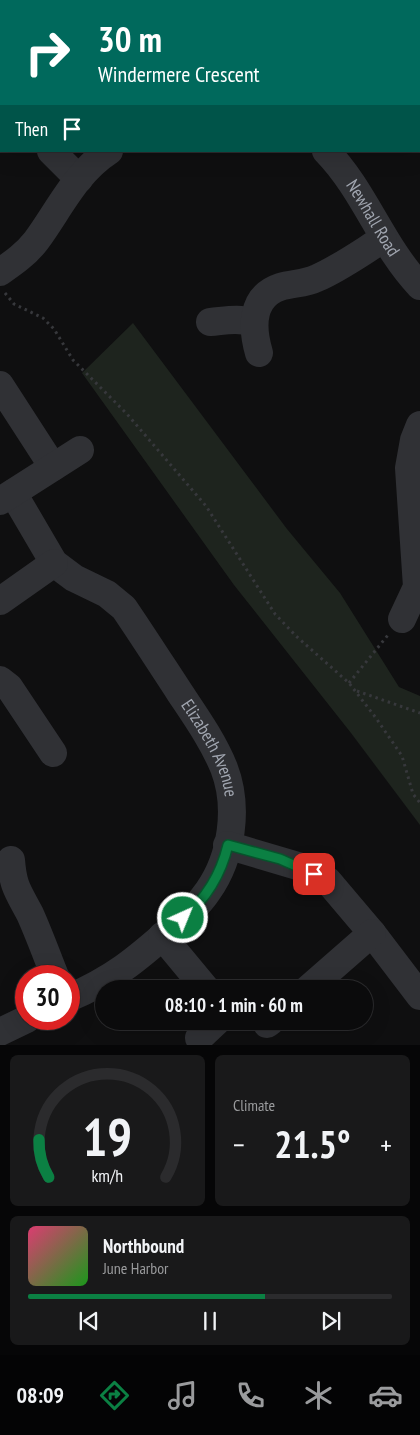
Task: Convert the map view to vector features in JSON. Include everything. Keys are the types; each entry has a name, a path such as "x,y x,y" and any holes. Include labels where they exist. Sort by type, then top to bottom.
{"street":[{"path":"52,152 79,179"},
{"path":"0,272 21,257 35,242 63,197 108,152"},
{"name":"Newhall Road","path":"327,152 341,166 356,188 383,239 406,271 420,286"},
{"path":"259,353 253,332 254,323 260,304 266,296 277,288 318,278 383,239"},
{"path":"210,322 247,320 254,323"},
{"path":"0,385 53,467"},
{"path":"402,619 418,587 409,468 414,440 420,425"},
{"name":"Elizabeth Avenue","path":"80,450 6,497 54,563 74,578 107,594 124,608 211,739 225,769 233,822 224,861 209,890 194,909 125,969 95,987 80,993"},
{"path":"0,601 54,563"},
{"path":"0,680 9,687 54,754"},
{"path":"228,845 280,859 328,881 372,933 420,996"},
{"path":"11,860 12,878 17,893 29,913 51,965"},
{"path":"318,980 372,933"},
{"path":"162,936 203,974"},
{"path":"0,1032 15,1024"}],"path":[{"path":"0,287 14,304 43,318 54,328 73,360 127,414 206,506 275,614 356,691 402,756 413,794 420,803"},
{"path":"349,683 402,619"},
{"path":"356,691 420,713"}],"shaded area":[{"path":"133,323 287,529 340,593 399,687 420,696 420,825 351,733 234,585 82,373"}],"route":[{"path":"183,918 194,909 209,890 224,861 228,845 280,859 314,874"}]}
